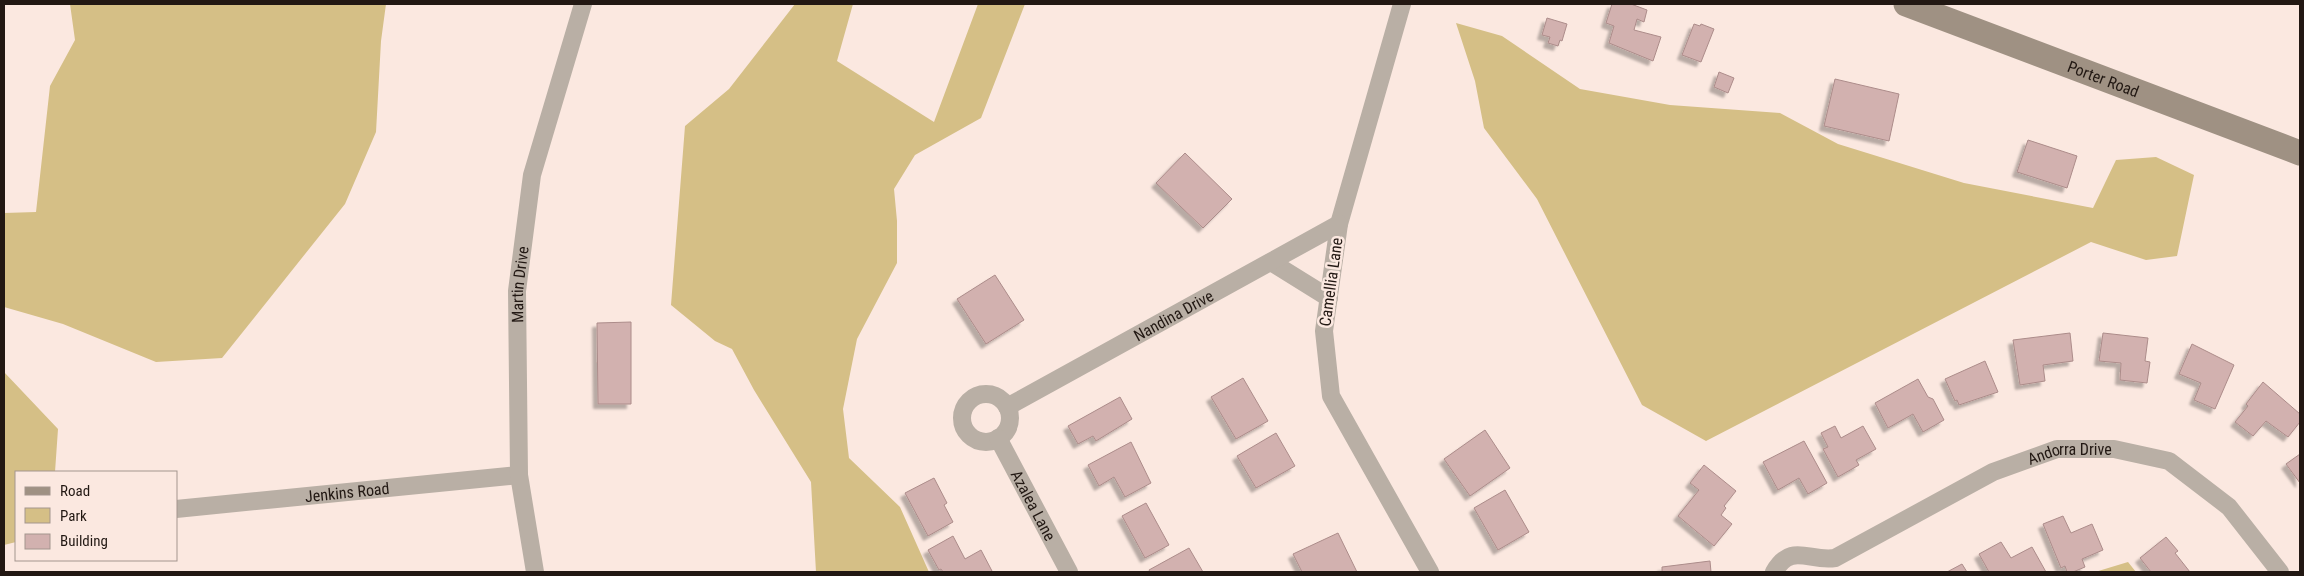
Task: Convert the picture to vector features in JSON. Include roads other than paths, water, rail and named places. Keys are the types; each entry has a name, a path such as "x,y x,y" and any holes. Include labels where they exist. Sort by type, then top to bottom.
{"main road":[{"name":"Porter Road","path":"1906,4 2300,153"}],"street":[{"name":"Martin Drive","path":"535,572 519,475 517,291 532,175 583,4"},
{"name":"Camellia Lane","path":"1402,4 1339,224 1324,332 1331,396 1430,572"},
{"name":"Nandina Drive","path":"1007,407 1339,224"},
{"path":"1271,262 1329,298"},
{"path":"980,395 996,396 1007,407 1009,421 1007,428 998,438 990,441 974,439 964,427 963,411 967,404 980,395"},
{"name":"Azalea Lane","path":"998,438 1069,572"},
{"name":"Andorra Drive","path":"1774,572 1782,560 1802,554 1831,565 1993,472 2057,449 2114,450 2169,461 2229,507 2280,572"},
{"name":"Jenkins Road","path":"178,509 519,475"}]}
